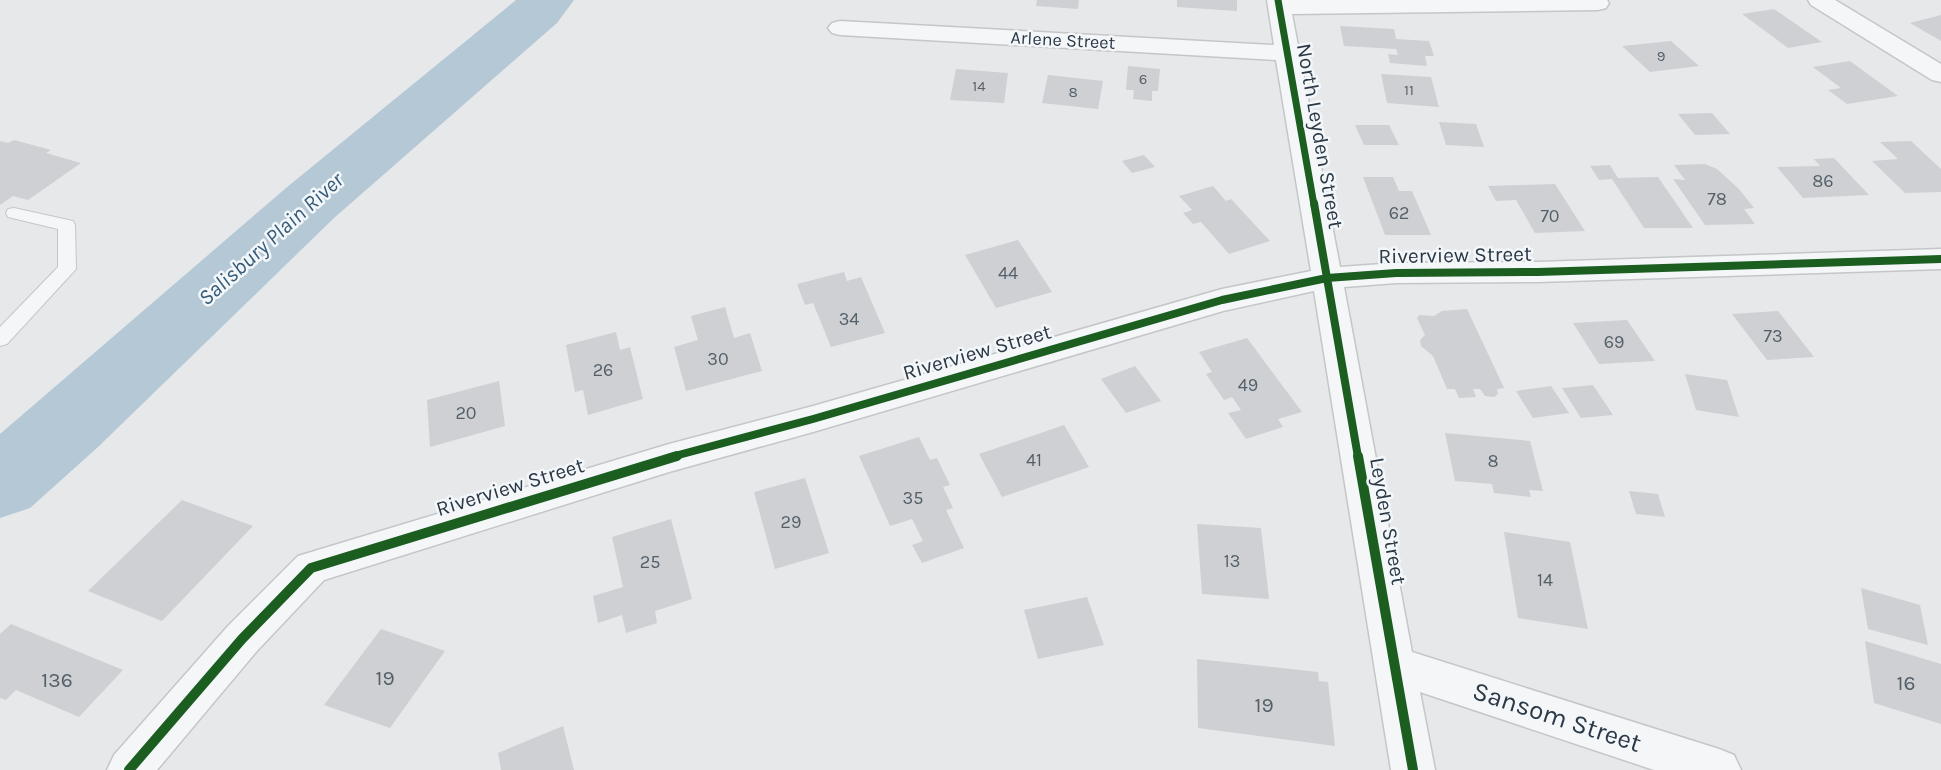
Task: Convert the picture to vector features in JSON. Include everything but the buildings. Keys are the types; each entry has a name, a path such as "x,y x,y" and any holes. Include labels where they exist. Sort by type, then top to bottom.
{"street":[{"path":"1819,0 1941,75"},
{"path":"1278,3 1599,3"},
{"name":"North Leyden Street","path":"1278,3 1327,278"},
{"name":"Arlene Street","path":"840,28 1286,53"},
{"name":"Riverview Street","path":"129,770 242,639 311,568 669,458 813,419 1188,309 1257,291 1327,278 1396,273 1538,272 1941,259"},
{"name":"Leyden Street","path":"1327,278 1413,770"},
{"name":"Sansom Street","path":"1395,665 1719,770"}],"lane":[{"path":"0,339 67,269 67,225 15,213"}],"waterway":[{"name":"Salisbury Plain River","path":"0,483 69,424 310,203 537,11 547,0"}],"cycle path":[{"path":"1278,0 1413,770"},
{"path":"129,770 242,639 311,568 669,458 813,419 1222,300 1327,278 1396,273 1538,272 1941,259"}]}
